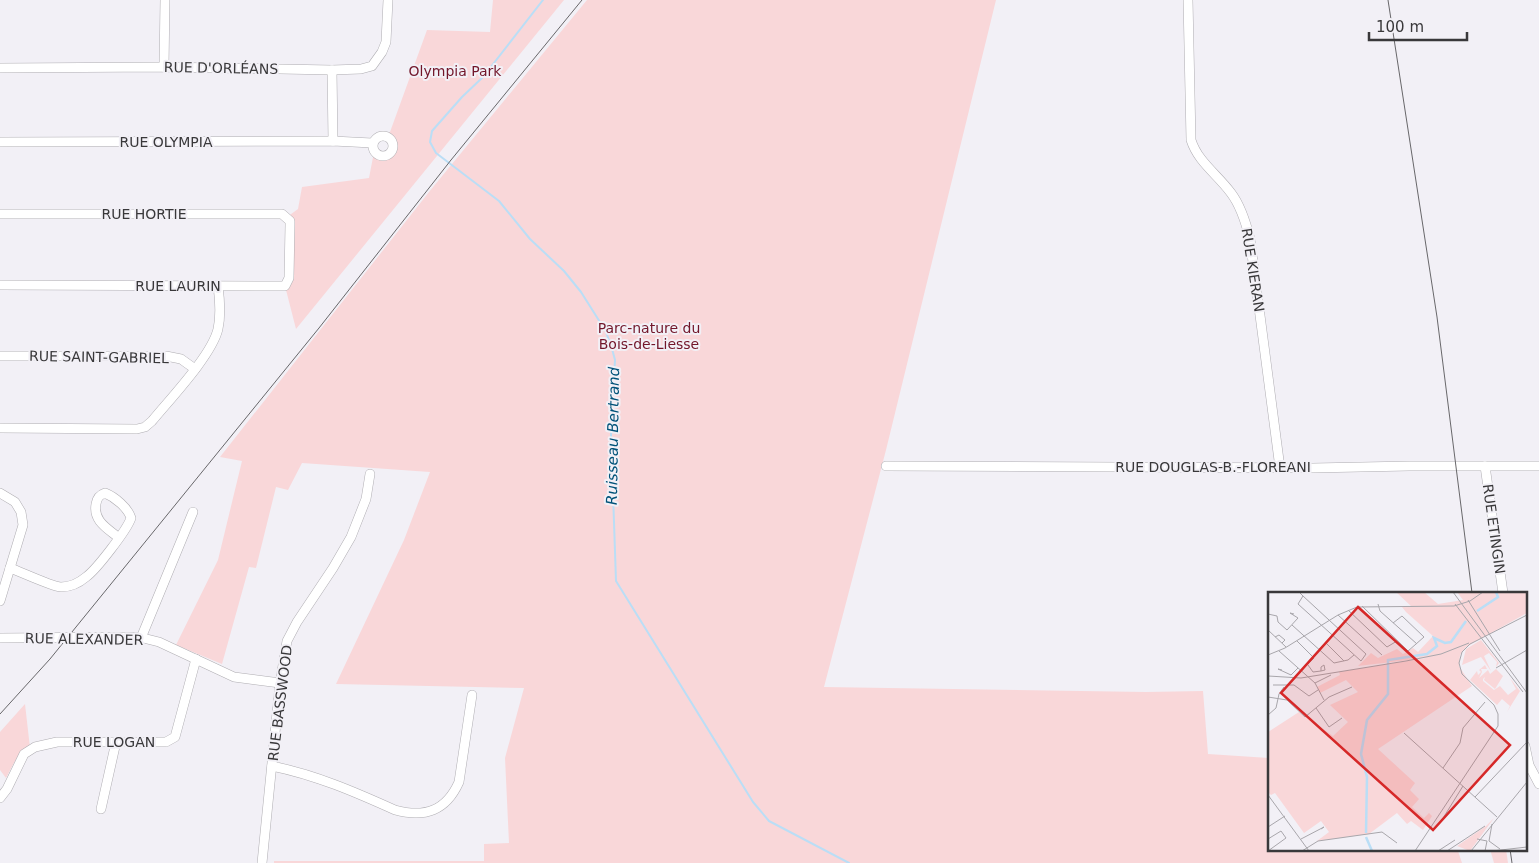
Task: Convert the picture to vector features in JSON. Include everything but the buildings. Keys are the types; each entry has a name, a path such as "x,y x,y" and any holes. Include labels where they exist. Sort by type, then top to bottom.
{"street":[{"path":"164,67 165,0"},
{"name":"RUE D'ORLÉANS","path":"0,68 361,69 372,66 378,60 386,42 388,0"},
{"name":"RUE KIERAN","path":"1188,0 1191,140 1194,150 1200,159 1230,192 1238,204 1250,239 1280,468"},
{"path":"332,70 333,141"},
{"name":"RUE OLYMPIA","path":"0,142 333,141 372,144"},
{"name":"RUE HORTIE","path":"0,214 282,214 287,217"},
{"name":"RUE LAURIN","path":"0,285 285,286 288,278 290,225 287,217"},
{"path":"0,428 137,429 145,426 152,421 195,369 213,343 218,331 220,307 218,286"},
{"name":"RUE SAINT-GABRIEL","path":"0,356 166,356 181,359 195,369"},
{"name":"RUE DOUGLAS-B.-FLOREANI","path":"886,466 1280,468 1539,466"},
{"name":"RUE ETINGIN","path":"1485,466 1503,592"},
{"name":"RUE BASSWOOD","path":"262,863 280,683 287,641 351,536 366,499 370,474"},
{"path":"0,493 15,502 21,512 23,525 0,601"},
{"path":"10,568 60,587 77,584 88,576 119,538 131,518 130,514 114,498 105,493 98,496 96,501 96,516 100,523 119,538"},
{"path":"141,638 193,512"},
{"name":"RUE ALEXANDER","path":"0,638 141,638 159,642 234,677 280,683"},
{"name":"RUE LOGAN","path":"0,798 7,789 24,754 35,747 57,742 166,742 175,737 196,659"},
{"path":"272,766 324,780 406,813 425,813 436,810 454,794 459,782 472,695"},
{"path":"101,809 116,742"},
{"path":"1526,751 1529,765 1539,784"}],"green space":[{"name":"Olympia Park","path":"493,0 564,0 296,329 285,286 287,217 298,209 302,187 369,178 374,152 381,156 386,156 392,148 393,143 391,139 386,136 378,136 390,132 427,30 490,32"},
{"name":"Parc-nature du Bois-de-Liesse","path":"587,0 996,0 886,450 824,687 1146,692 1203,691 1208,754 1268,758 1268,850 1476,851 1458,851 1462,863 274,863 274,861 484,861 484,844 509,843 505,758 524,688 336,684 404,540 430,472 302,463 288,490 276,487 256,568 249,567 222,664 176,645 218,560 242,461 220,457 429,192"},
{"path":"25,704 30,748 18,757 6,778 0,770 0,732"},
{"path":"1490,850 1506,850 1508,863 1494,863"}],"waterway":[{"name":"Ruisseau Bertrand","path":"543,0 483,77 462,97 432,131 430,142 436,153 499,201 530,239 564,271 581,292 605,330 615,360 609,473 613,493 616,581 753,802 769,821 849,863"}],"tram line":[{"path":"0,714 50,659 582,0"},
{"path":"1388,0 1437,317 1472,592"},
{"path":"1510,850 1512,863"}]}
